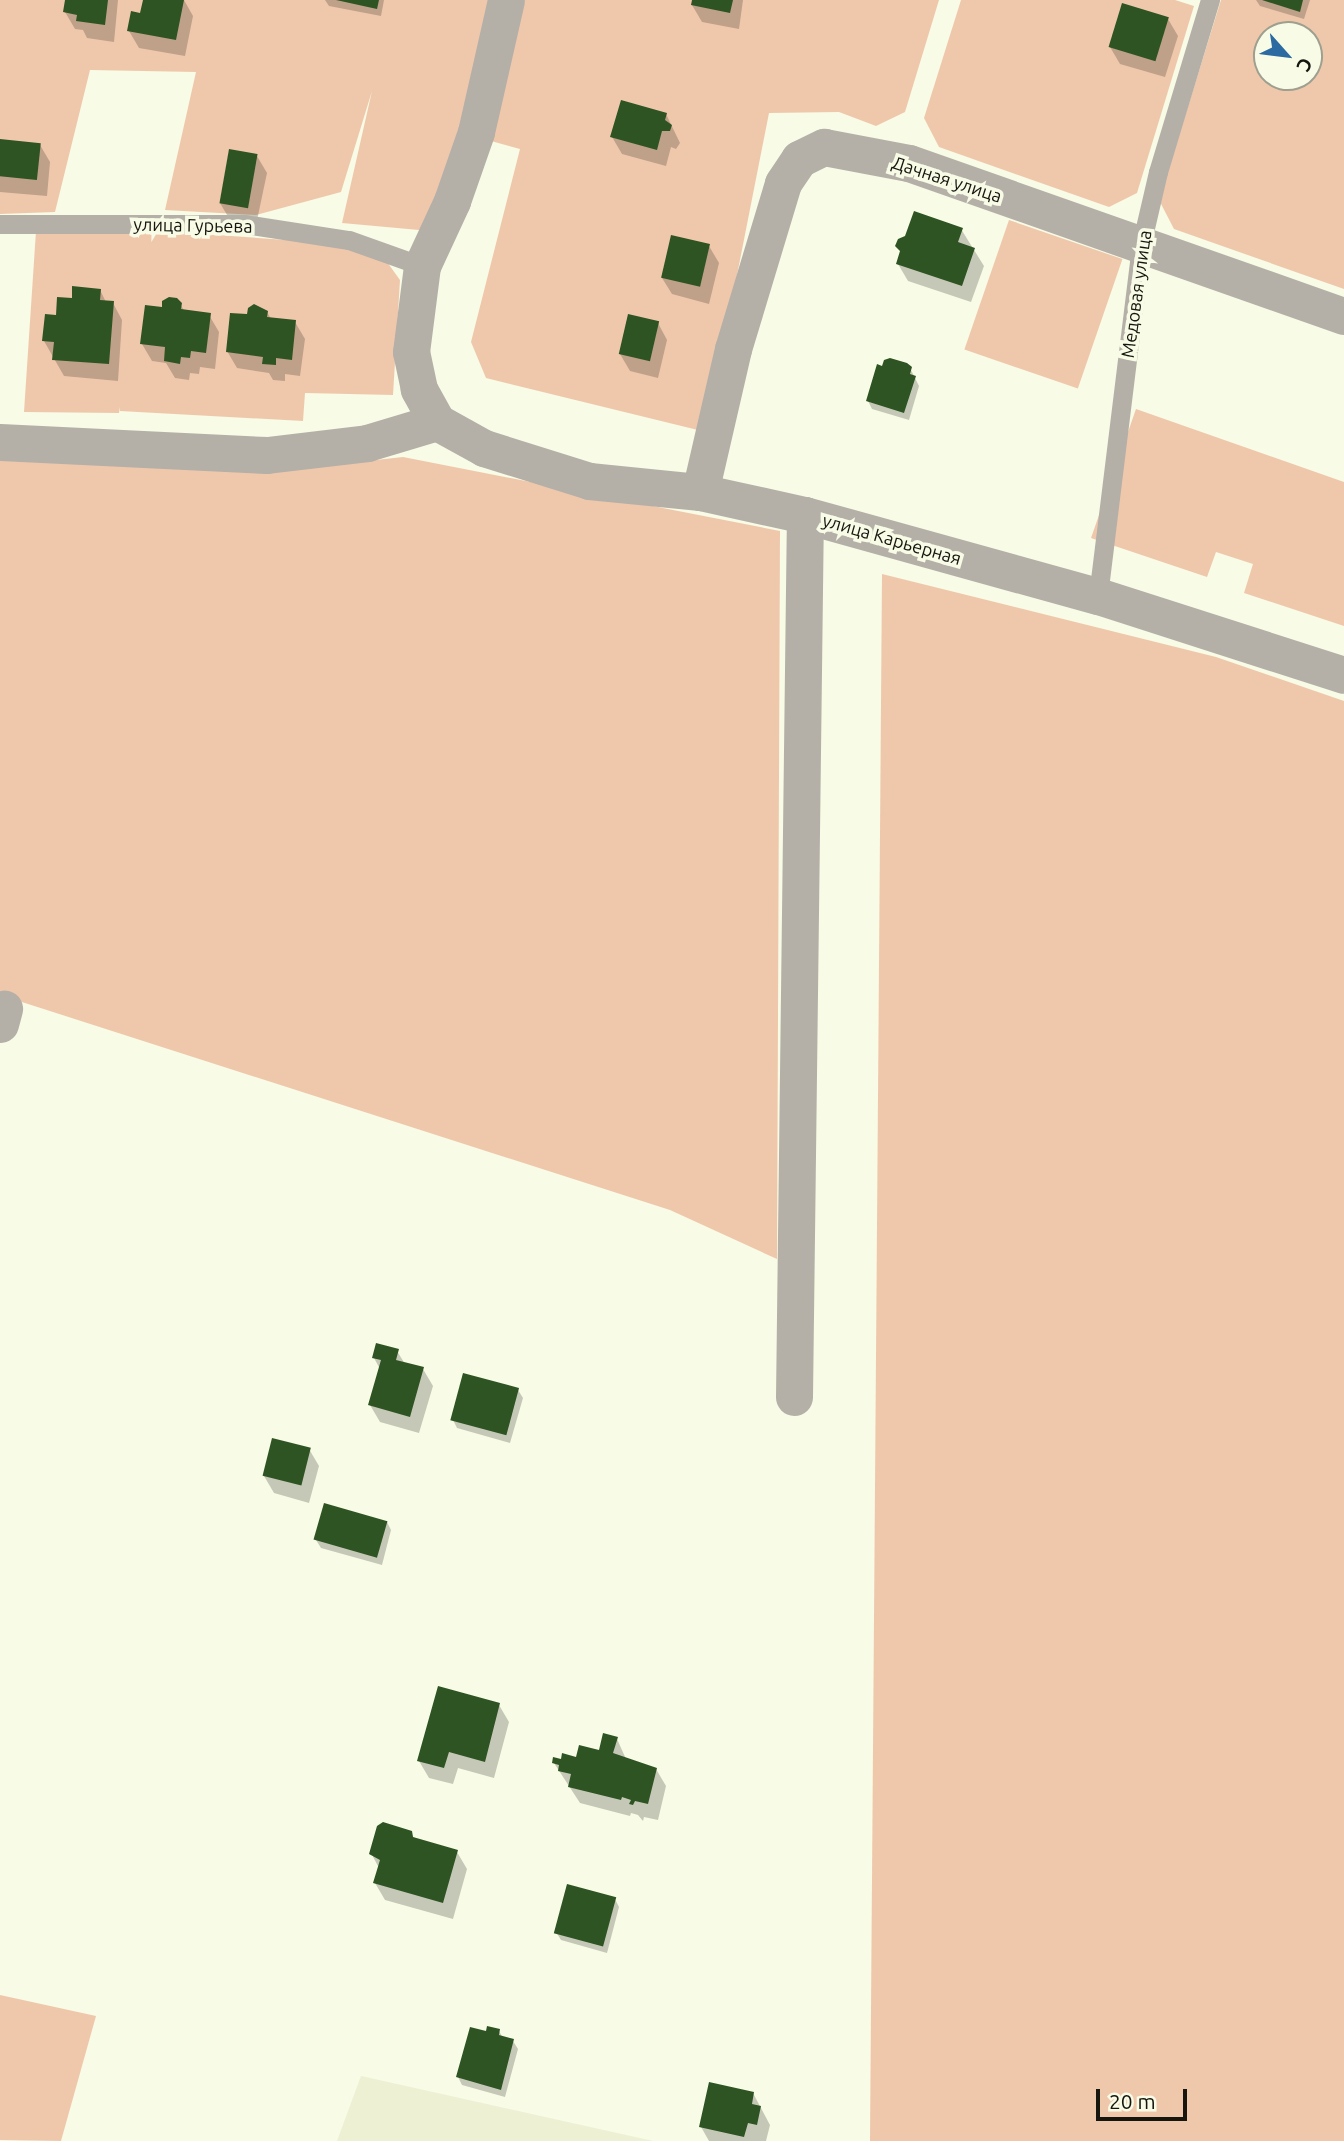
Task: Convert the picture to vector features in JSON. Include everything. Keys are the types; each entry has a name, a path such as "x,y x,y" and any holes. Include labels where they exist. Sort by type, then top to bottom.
{"street":[{"path":"0,442 267,455 367,443 437,422 419,390 411,352 422,267 452,201 476,132 506,0"},
{"name":"Дачная улица","path":"700,492 733,349 783,183 799,159 824,147 909,163 1344,316"},
{"name":"улица Карьерная","path":"437,422 484,448 589,481 700,492 805,515 1098,596 1344,675"},
{"path":"794,1397 805,515"}],"lane":[{"name":"Медовая улица","path":"1098,596 1141,245 1158,172 1210,0"},
{"name":"улица Гурьева","path":"0,224 244,224 349,240 422,267"}],"shaded area":[{"path":"0,0 491,0 458,138 430,231 342,223 372,91 341,192 256,215 165,210 196,72 90,70 55,212 0,214"},
{"path":"525,0 939,0 905,112 876,126 839,112 769,113 706,432 486,378 471,342 520,149 491,141"},
{"path":"961,0 1175,0 1194,6 1137,193 1109,207 939,147 924,118"},
{"path":"1221,0 1344,0 1344,289 1174,229 1159,200"},
{"path":"1009,220 1122,259 1078,389 964,350"},
{"path":"133,229 315,242 382,255 400,280 393,395 305,393 303,421 120,411 120,407 119,413 24,412 36,231"},
{"path":"1136,409 1344,482 1344,626 1244,593 1253,564 1216,552 1207,577 1091,538"},
{"path":"0,456 276,471 403,457 780,531 777,1259 670,1210 0,995"},
{"path":"882,574 1216,657 1344,701 1344,2141 870,2141"},
{"path":"0,1995 96,2016 61,2141 0,2140"},
{"path":"361,2076 653,2141 337,2141"}],"building":[{"path":"65,0 108,0 105,25 76,21 77,15 63,12"},
{"path":"143,0 184,0 176,40 127,31 131,11 140,13"},
{"path":"336,0 379,0 377,9"},
{"path":"692,0 733,0 730,13 691,5"},
{"path":"1262,0 1303,0 1300,12"},
{"path":"1122,3 1169,17 1155,61 1109,47"},
{"path":"621,100 667,113 665,120 672,125 670,131 662,131 657,150 610,137"},
{"path":"0,139 41,143 37,180 0,176"},
{"path":"229,149 258,154 248,208 219,203"},
{"path":"914,211 963,228 958,242 975,248 962,286 896,264 900,251 895,246 898,239 905,236"},
{"path":"671,235 710,244 700,287 661,278"},
{"path":"72,286 101,289 100,300 114,301 109,364 52,360 54,342 42,341 45,314 56,315 57,297 72,298"},
{"path":"169,297 177,298 182,303 181,309 211,313 206,353 191,351 190,358 181,357 180,364 164,361 165,347 140,344 145,305 162,307 162,301"},
{"path":"254,304 268,311 267,317 296,320 292,360 276,358 276,365 262,364 263,357 226,352 230,313 247,314 248,308"},
{"path":"628,314 659,321 650,361 619,354"},
{"path":"890,358 907,363 912,367 910,374 916,376 904,413 866,401 877,364 882,366 884,360"},
{"path":"376,1343 399,1349 396,1360 424,1367 410,1417 368,1405 381,1360 372,1358"},
{"path":"463,1373 519,1388 506,1435 450,1420"},
{"path":"272,1438 311,1448 301,1486 263,1476"},
{"path":"324,1503 387,1521 377,1558 314,1540"},
{"path":"438,1686 500,1703 485,1762 449,1752 444,1768 417,1761"},
{"path":"603,1733 618,1737 613,1753 657,1768 648,1804 635,1801 633,1805 629,1804 631,1800 622,1797 621,1800 568,1787 571,1774 558,1771 559,1765 552,1763 553,1757 561,1759 562,1753 576,1757 579,1745 599,1750"},
{"path":"383,1822 412,1831 413,1837 458,1850 443,1903 373,1883 380,1860 369,1854 377,1826"},
{"path":"567,1884 616,1897 603,1946 554,1933"},
{"path":"487,2026 500,2029 499,2035 514,2039 501,2090 456,2077 470,2027 486,2031"},
{"path":"709,2082 754,2092 752,2104 761,2106 757,2125 748,2123 744,2137 699,2127"}]}
